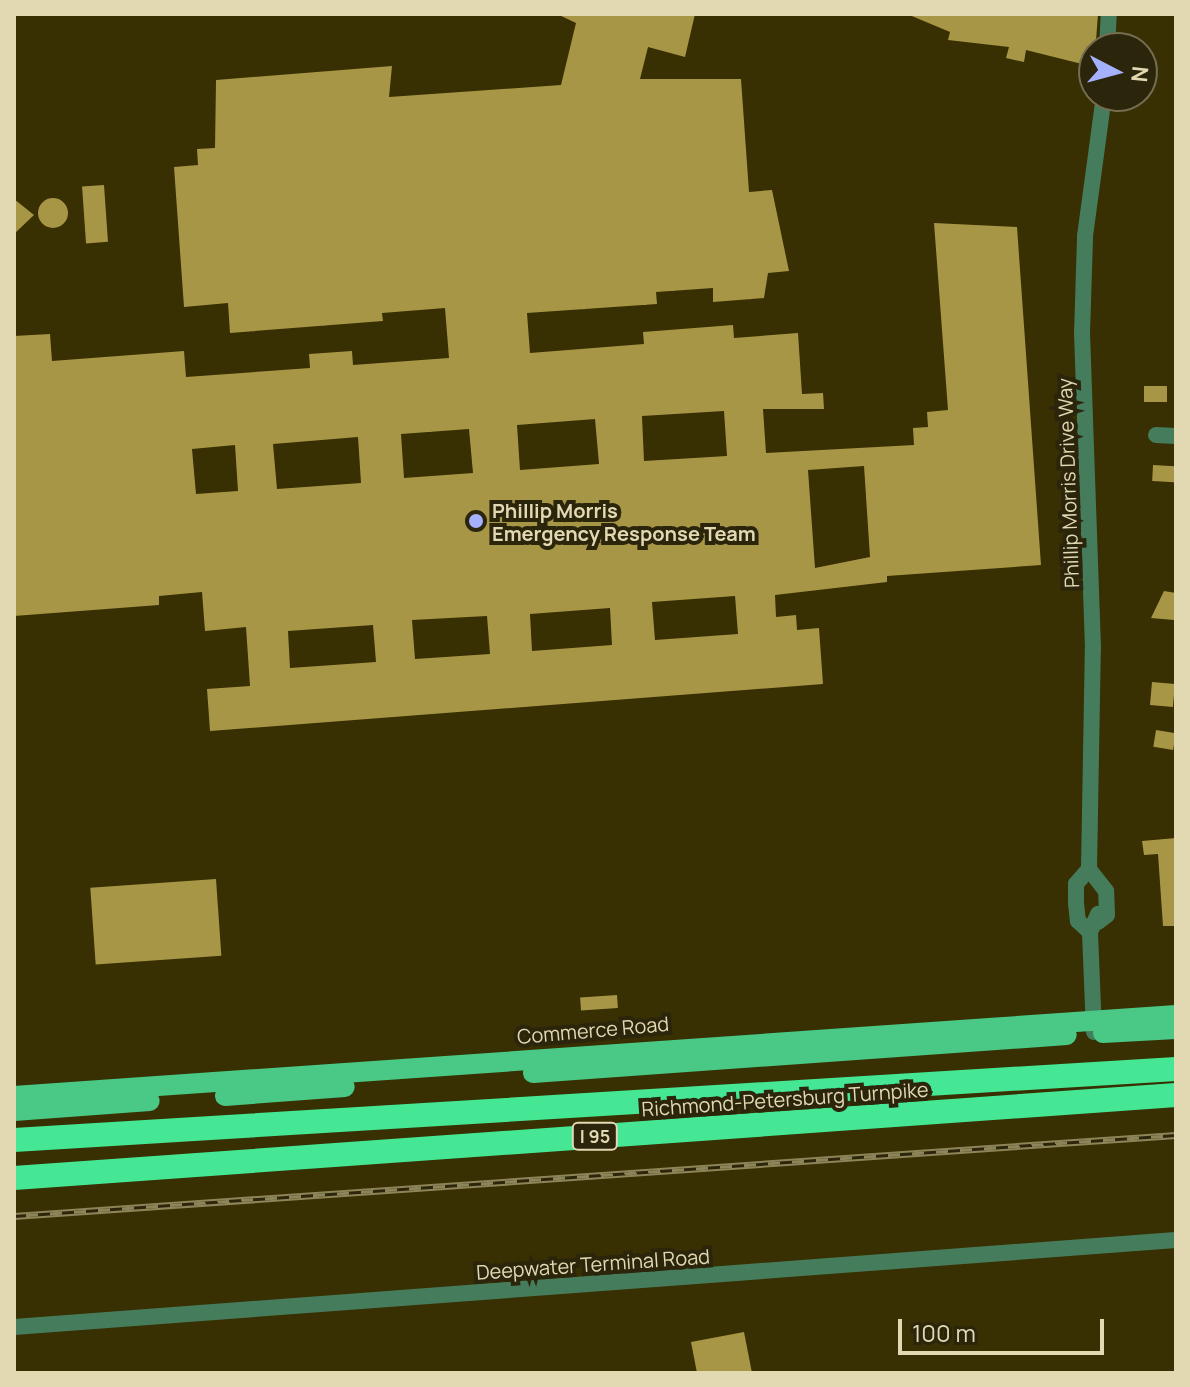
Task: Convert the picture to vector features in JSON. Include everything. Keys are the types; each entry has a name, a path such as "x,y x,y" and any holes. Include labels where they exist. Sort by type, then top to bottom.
{"highway":[{"name":"Richmond-Petersburg Turnpike","path":"14,1140 1176,1069"},
{"name":"Richmond-Petersburg Turnpike","path":"14,1181 90,1172 1176,1095"}],"main road":[{"name":"Commerce Road","path":"14,1111 1093,1027 1176,1015"},
{"name":"Commerce Road","path":"14,1096 1093,1027 1176,1029"}],"street":[{"name":"Phillip Morris Drive Way","path":"1093,1027 1094,927 1107,915 1106,891 1093,876 1093,648 1082,334 1085,236 1102,112"},
{"path":"1156,435 1176,436"},
{"name":"Phillip Morris Drive Way","path":"1093,876 1076,884 1076,903 1078,921 1094,927"},
{"name":"Deepwater Terminal Road","path":"14,1327 1176,1240"}],"building":[{"path":"557,14 695,14 685,57 648,47 640,79 741,79 749,192 772,190 789,271 768,273 764,298 713,302 713,288 656,292 657,304 527,313 530,353 644,344 643,332 733,325 734,338 798,333 802,394 823,393 824,409 763,409 766,453 914,445 913,428 928,427 927,412 948,410 934,223 1017,227 1041,565 887,576 887,582 775,595 776,617 796,615 797,630 819,628 823,684 210,731 207,689 250,686 246,627 205,631 202,592 159,596 159,605 14,616 14,336 50,334 52,361 184,351 186,377 310,368 309,354 352,351 353,365 449,358 445,308 382,313 383,321 230,333 228,303 184,307 174,167 198,165 197,149 215,148 216,80 392,66 389,97 561,85 576,23","holes":["724,411 727,456 644,461 642,416","595,419 599,464 520,470 517,425","469,429 473,473 404,478 401,434","358,437 361,483 277,489 273,444","235,445 238,491 196,494 192,449","864,466 870,557 815,568 808,470","735,596 738,634 655,640 652,602","610,608 612,645 532,651 530,614","487,616 490,654 415,659 412,620","373,625 376,662 290,668 288,631"]},
{"path":"907,14 1098,14 1097,32 1078,32 1078,63 1026,50 1024,62 1006,58 1009,47 948,40 950,32"},
{"path":"104,185 108,242 86,243 82,187"},
{"path":"53,198 64,202 68,213 64,224 53,228 42,224 38,213 42,202"},
{"path":"14,199 34,215 14,234"},
{"path":"1144,386 1167,386 1167,402 1144,402"},
{"path":"1153,465 1175,466 1174,482 1152,481"},
{"path":"1164,591 1176,593 1174,620 1151,618"},
{"path":"1152,682 1175,684 1173,707 1150,705"},
{"path":"1156,730 1176,733 1173,750 1153,747"},
{"path":"1176,838 1176,926 1163,926 1158,854 1144,855 1142,841"},
{"path":"216,879 221,956 96,965 90,888"},
{"path":"617,995 618,1008 581,1011 580,998"},
{"path":"744,1332 752,1373 697,1373 691,1342"}],"railway":[{"path":"14,1216 1176,1135"}],"place":[{"name":"Phillip Morris Emergency Response Team","path":"476,521"}]}
